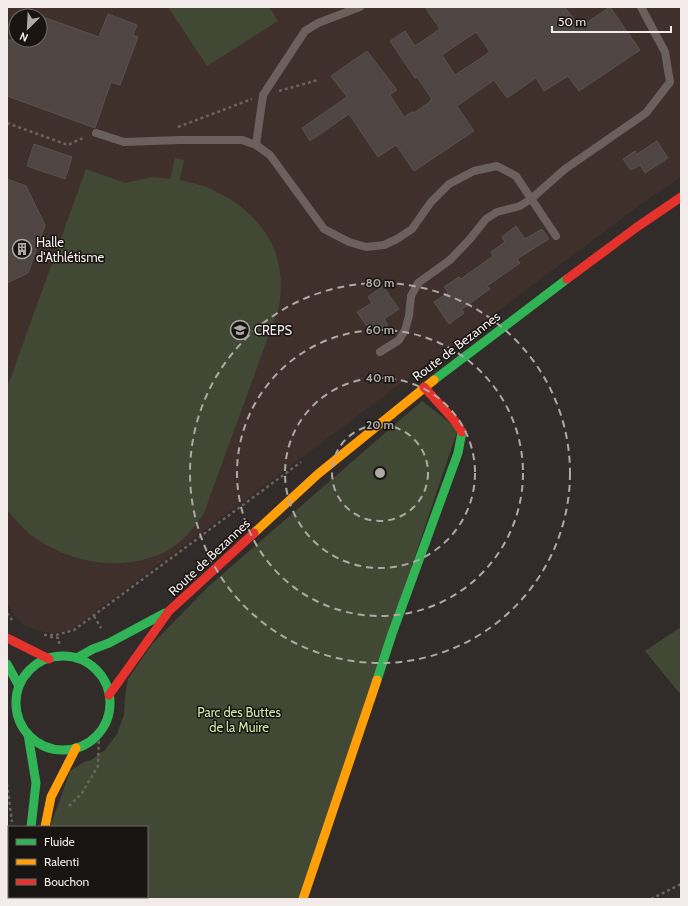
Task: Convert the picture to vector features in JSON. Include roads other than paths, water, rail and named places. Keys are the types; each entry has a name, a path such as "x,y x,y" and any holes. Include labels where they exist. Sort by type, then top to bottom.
{"street":[{"name":"Route de Bezannes","path":"109,695 169,611 318,474 424,387 637,227 681,197"},
{"path":"303,899 392,634 458,453 462,432 455,420 424,387"},
{"name":"Route de Bezannes","path":"77,658 93,649 109,643 169,611"},
{"path":"7,638 49,659"},
{"path":"60,656 77,658 95,669 104,681 109,695 110,709 106,722 99,733 89,742 76,748 63,750 50,748 38,743 28,734 21,724 17,711 16,699 26,674 37,665 49,659 60,656"},
{"path":"7,664 20,686"},
{"path":"28,734 36,783 31,826"},
{"path":"45,826 51,798 76,748"}],"lane":[{"path":"256,145 263,95 305,32 318,23 360,7"},
{"path":"380,352 399,340 405,330 409,316 411,296 418,283 450,260 470,240 486,219 497,212 520,206 531,199 566,169 646,113 670,82 665,52 640,7"},
{"path":"96,133 124,142 242,140 256,145 270,155 324,229 349,242 366,247 384,245 412,230 430,202 449,184 474,171 497,166 516,176 556,236"}],"place":[{"name":"Halle d'Athlétisme","path":"22,249"},
{"name":"CREPS","path":"240,330"}],"park label":[{"name":"Parc des Buttes de la Muire","path":"239,720"}]}
